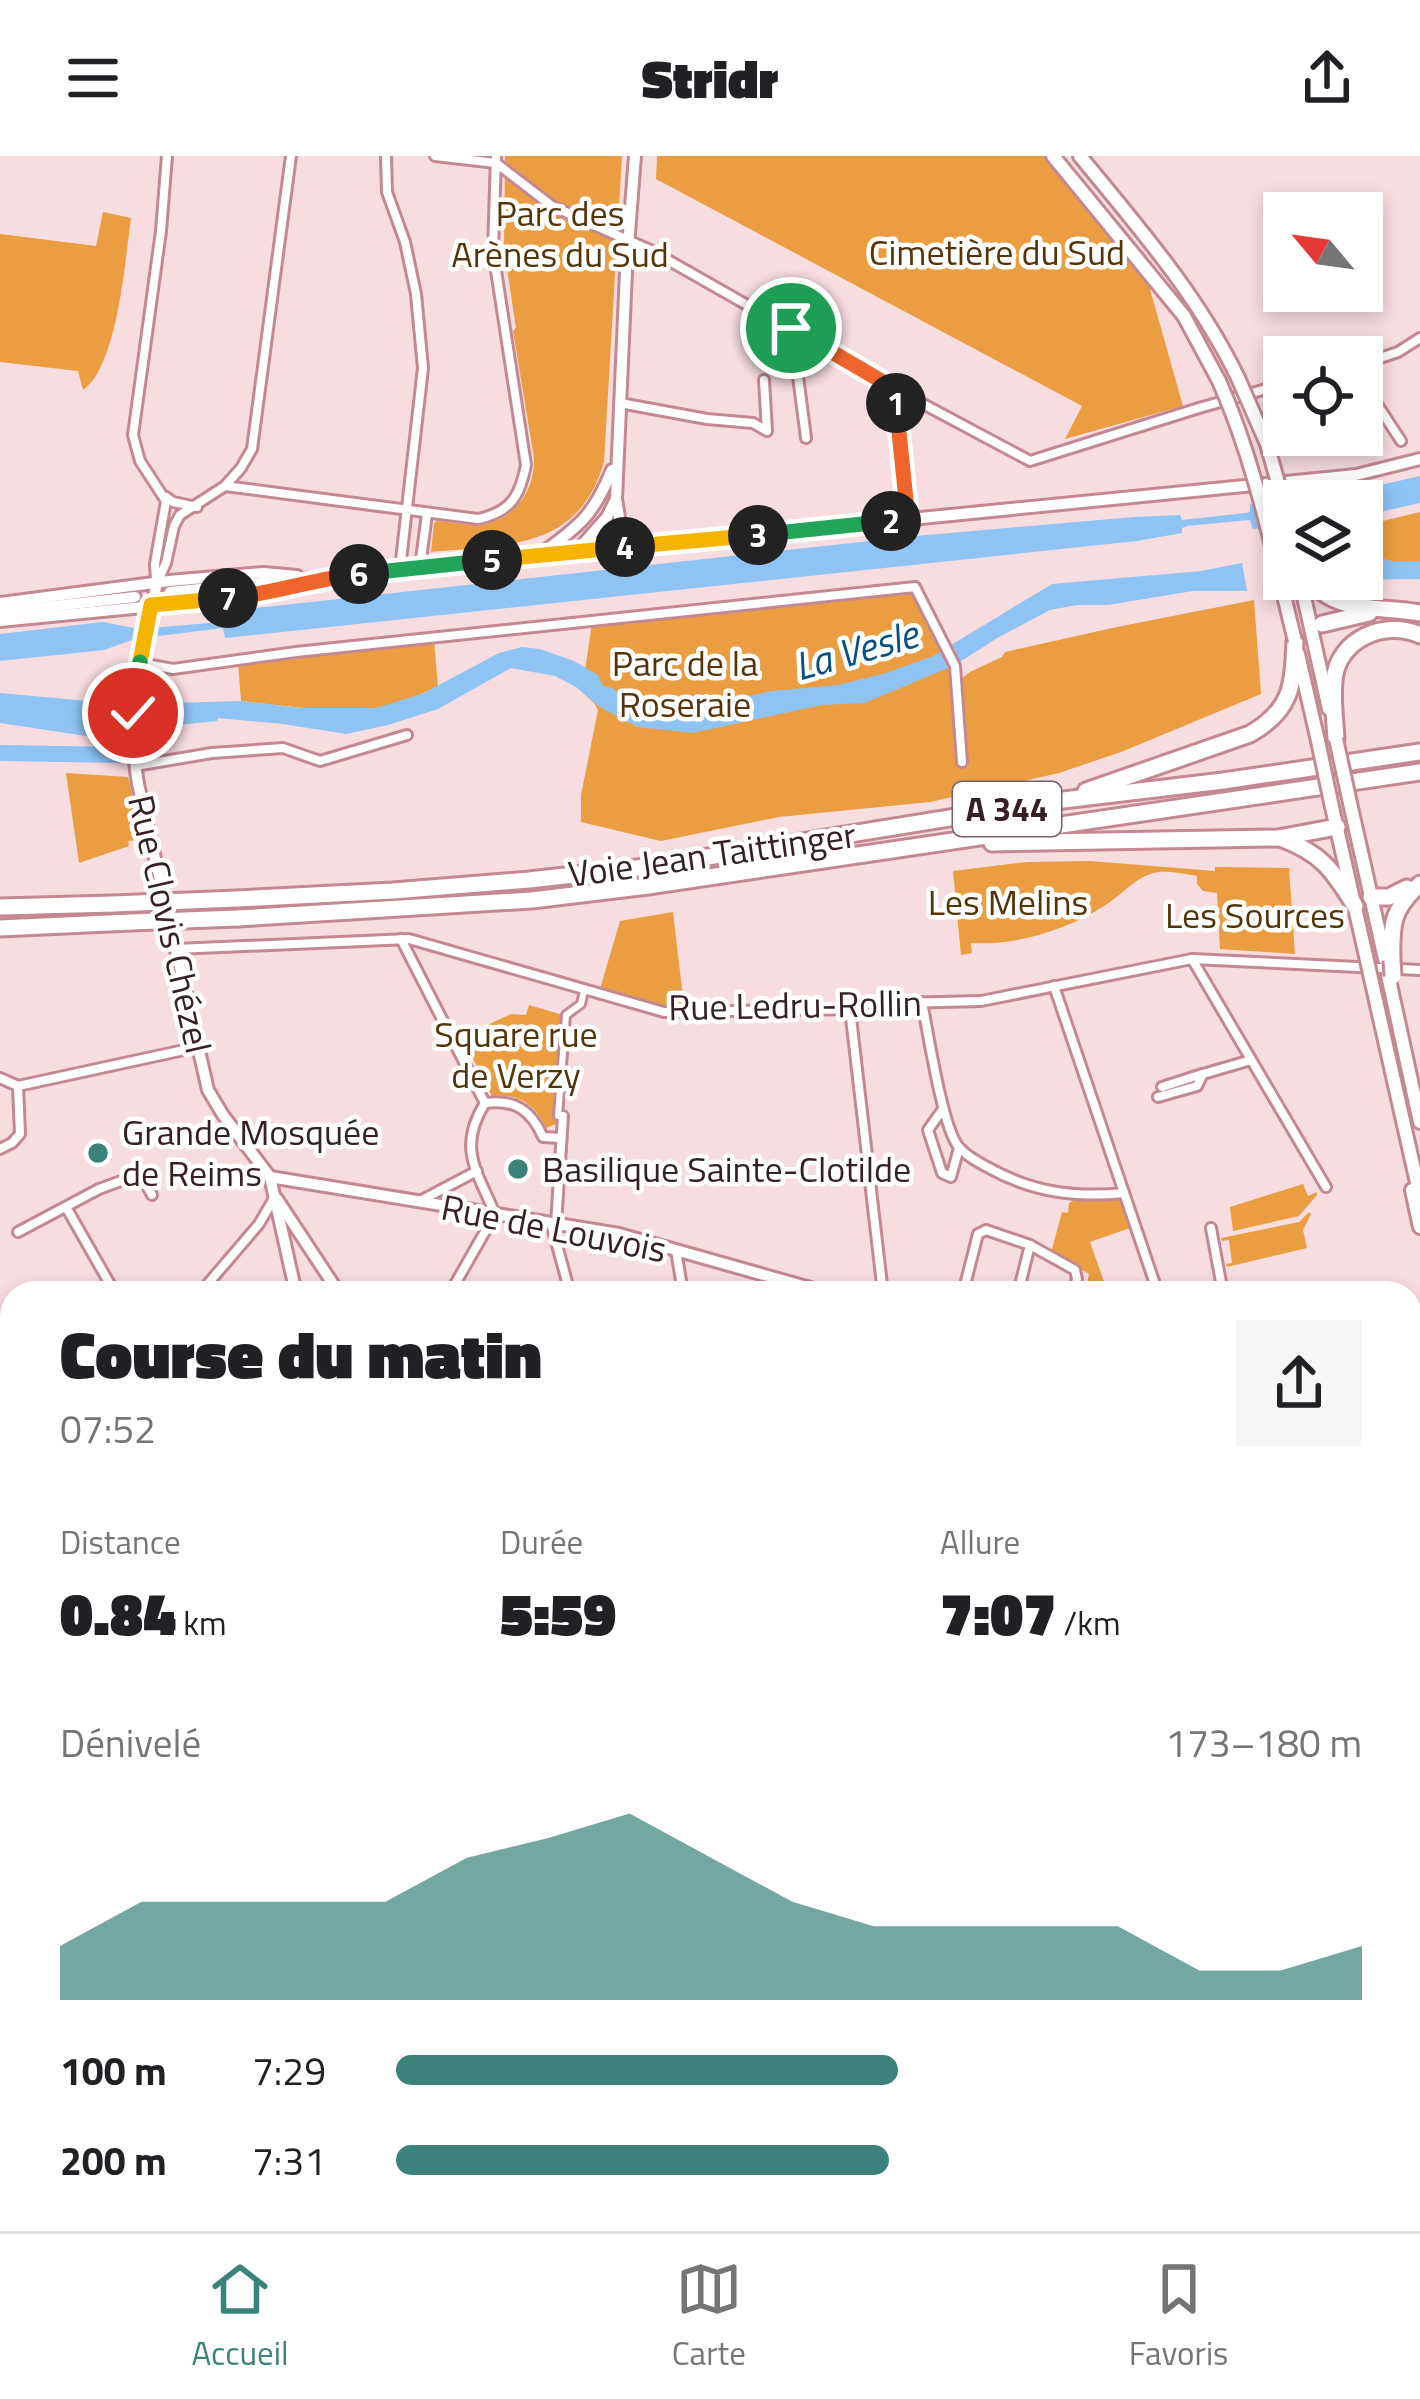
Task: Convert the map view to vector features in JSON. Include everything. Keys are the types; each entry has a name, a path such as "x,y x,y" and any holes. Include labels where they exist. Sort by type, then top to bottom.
{"highway":[{"path":"1334,600 1420,613"},
{"path":"1317,627 1384,610"},
{"path":"1336,739 1334,681 1348,649 1367,634 1389,628 1420,635"},
{"path":"1055,801 1268,724 1290,694 1295,641"},
{"path":"1369,760 1420,740"},
{"name":"Voie Jean Taittinger","path":"0,908 439,888 646,867 1055,801 1420,752"},
{"name":"Voie Jean Taittinger","path":"0,928 532,900 1420,772"},
{"path":"947,842 1278,838 1346,825"},
{"path":"1278,838 1305,848 1325,863 1353,898"},
{"path":"1371,897 1390,897 1420,883"},
{"path":"1393,994 1392,928 1402,900 1420,883"}],"main road":[{"path":"1053,156 1184,316 1240,429 1332,807 1346,825 1389,967"},
{"path":"1080,156 1180,280 1219,340 1267,444 1277,480"},
{"path":"1307,600 1317,627 1350,803 1346,825 1353,898 1420,1196"},
{"path":"1295,641 1317,627"},
{"path":"1353,898 1371,897"},
{"path":"1393,994 1420,1122"},
{"path":"1395,1083 1396,1111 1420,1228"}],"street":[{"path":"167,156 134,435 140,461 166,500 197,506"},
{"path":"157,583 180,515 225,486 241,468 254,441 291,156"},
{"path":"386,156 387,192 416,292 423,362 400,570"},
{"path":"435,156 496,160 552,206 629,241 1030,461 1263,390"},
{"path":"632,546 621,530 616,461 635,156"},
{"path":"225,486 478,519 510,504 522,487 526,465 493,251 496,160"},
{"path":"791,328 806,438"},
{"path":"1383,357 1420,338"},
{"path":"620,403 753,423 767,431 764,380"},
{"path":"895,389 908,519"},
{"path":"1383,413 1401,441"},
{"path":"170,592 1356,475 1420,459"},
{"path":"542,554 580,525 598,503 616,461"},
{"path":"576,552 607,517 616,499"},
{"path":"157,583 155,564 166,500"},
{"path":"420,568 427,514"},
{"path":"0,608 157,583 263,573 324,578"},
{"path":"0,621 266,595 324,578"},
{"name":"Rue Clovis Chézel","path":"157,583 141,657 131,743 135,766 208,1090 270,1177"},
{"path":"141,657 172,668 915,587 955,666 962,762"},
{"path":"0,608 136,597"},
{"path":"135,766 212,753 283,748 320,761 407,735"},
{"path":"400,939 485,1103"},
{"name":"Rue Ledru-Rollin","path":"176,949 400,939 664,1012 850,1010 862,1004 982,1000 1192,959 1420,970"},
{"path":"1192,959 1326,1187"},
{"path":"1054,986 1154,1281"},
{"path":"567,1281 553,1223 561,1138 562,1116 558,1116 566,1015 581,1004 584,991"},
{"path":"922,1002 944,1108 959,1148 1028,1187 1061,1194 1124,1193"},
{"path":"850,1010 882,1281"},
{"path":"0,1078 18,1086 198,1047"},
{"path":"1160,1092 1197,1086 1203,1074 1251,1060"},
{"path":"0,1149 20,1134 18,1086"},
{"path":"485,1103 514,1103 532,1116 543,1137 561,1138"},
{"path":"457,1281 495,1214 470,1146 470,1134 485,1103"},
{"path":"944,1108 928,1130 942,1174 951,1177 959,1148"},
{"name":"Rue de Louvois","path":"418,1202 477,1171"},
{"path":"270,1177 293,1281"},
{"name":"Rue de Louvois","path":"270,1177 620,1234 786,1281"},
{"path":"18,1232 129,1178 145,1182 152,1195"},
{"path":"275,1196 331,1281"},
{"path":"210,1281 259,1225 275,1196"},
{"path":"66,1207 108,1281"},
{"path":"1211,1228 1221,1281"},
{"path":"966,1281 978,1234 986,1230 1030,1245 1075,1270 1076,1281"},
{"path":"286,1251 306,1243"},
{"path":"1021,1281 1030,1245"},
{"path":"676,1250 681,1281"}],"green space":[{"name":"Parc des Arènes du Sud","path":"505,156 622,156 604,462 592,491 558,527 512,543 431,552 434,523 490,523 511,512 531,483 534,458 507,269 500,249 504,247"},
{"name":"Cimetière du Sud","path":"657,156 1045,156 1148,282 1183,406 1065,439 1082,406 656,179"},
{"path":"103,212 131,218 118,310 95,377 83,390 78,371 0,362 0,234 96,246"},
{"path":"1420,512 1420,561 1383,559 1383,521"},
{"name":"Parc de la Roseraie","path":"913,593 951,668 954,684 1005,652 1254,600 1261,694 1059,773 930,802 779,817 661,841 581,822 581,795 598,710 582,692 592,623"},
{"path":"434,641 438,686 400,703 342,710 241,701 238,663"},
{"path":"66,773 128,777 144,839 128,841 129,846 79,863"},
{"name":"Les Melins","path":"1090,861 1215,871 1215,867 1289,868 1295,954 1220,949 1217,893 1203,891 1197,876 1161,872 1144,877 1074,922 1023,939 971,943 972,953 961,955 953,871"},
{"path":"673,912 684,1006 600,989 620,921"},
{"name":"Square rue de Verzy","path":"529,1005 563,1015 556,1124 546,1128 525,1102 492,1096 462,1037 511,1014 526,1015"},
{"path":"1303,1184 1308,1196 1317,1195 1299,1216 1233,1231 1230,1207"},
{"path":"1118,1199 1122,1203 1130,1228 1090,1242 1104,1281 1088,1281 1089,1274 1051,1253 1062,1212 1068,1213 1074,1200"},
{"path":"1309,1212 1303,1230 1307,1248 1227,1267 1232,1263 1229,1240 1221,1238 1299,1222"}],"water":[{"path":"1420,476 1420,503 1383,511 1383,484"},
{"path":"1263,502 1263,528 1253,529 1250,520 1187,526 1182,533 1137,541 225,638 223,628 135,639 104,650 0,661 0,634 103,622 138,629 222,622 222,613 228,611 916,536 1134,517 1180,515 1182,520 1250,512 1250,504"},
{"path":"1383,559 1420,561 1420,579 1383,579"},
{"path":"1242,563 1247,591 1193,591 1050,610 955,665 865,703 822,705 693,733 638,727 555,676 511,668 438,709 346,734 218,718 138,737 86,736 0,723 0,693 139,710 173,703 241,701 301,708 376,708 424,693 499,653 522,647 574,661 629,703 683,711 886,673 933,656 1052,584"}],"waterway":[{"name":"La Vesle","path":"0,753 120,755"}],"place":[{"name":"Grande Mosquée de Reims","path":"98,1153"},
{"name":"Basilique Sainte-Clotilde","path":"518,1169"}],"route":[{"path":"133,713 151,605 266,595 324,578 908,519 895,389 791,328"}],"park label":[{"name":"Les Sources","path":"1255,915"}]}
